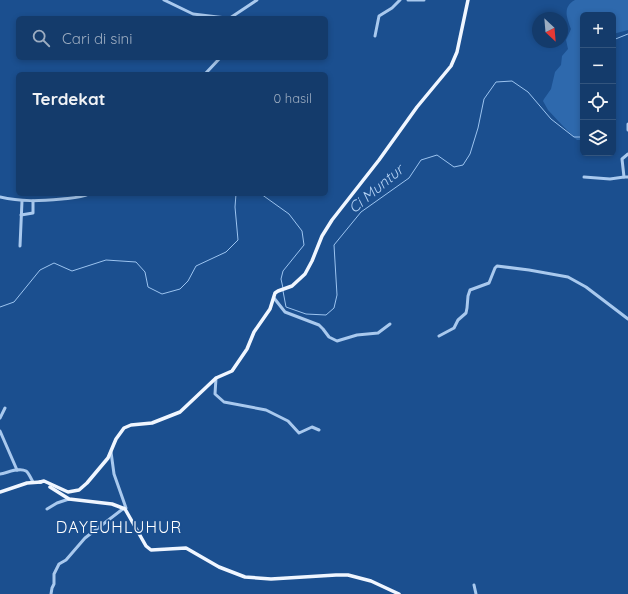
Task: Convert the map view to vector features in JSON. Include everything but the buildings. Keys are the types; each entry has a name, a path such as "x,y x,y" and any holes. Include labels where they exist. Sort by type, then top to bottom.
{"main road":[{"path":"0,492 33,482 44,481 68,492 79,490 87,484 108,458 112,452 116,439 124,428 131,425 152,423 180,412 216,378 230,372 236,365 248,346 254,332 270,309 278,291 292,286 305,274 322,236 332,220 379,160 417,107 451,66 457,52 468,0"},
{"path":"40,482 69,499 112,504 124,508 128,512 146,546 152,550 186,548 219,568 245,577 271,579 348,575 370,581 399,594"}],"street":[{"path":"164,0 193,14 210,16"},
{"path":"233,16 257,0"},
{"path":"375,36 379,16 392,8 400,0"},
{"path":"408,0 424,0"},
{"path":"207,72 218,60"},
{"path":"628,124 628,130"},
{"path":"584,177 626,177 622,159 628,154"},
{"path":"0,197 22,201 33,201 82,196"},
{"path":"20,246 22,201"},
{"path":"21,215 33,213 33,201"},
{"path":"439,336 454,328 458,320 466,313 470,290 490,282 497,266 568,277 586,287 628,319"},
{"path":"274,298 285,312 319,325 329,337 334,340 343,340 357,335 378,333 390,324"},
{"path":"216,378 215,394 224,402 266,410 288,421 299,433 312,427 318,430"},
{"path":"0,418 5,408"},
{"path":"0,432 18,470"},
{"path":"112,452 114,474 128,512"},
{"path":"0,474 18,470 26,472 33,482"},
{"path":"47,509 57,503 69,499"},
{"path":"52,594 54,573 58,564 66,560 85,538 124,508"},
{"path":"474,585 476,594"}],"shaded area":[{"path":"575,0 628,0 628,30 616,33 616,12 580,12 580,140 577,140 562,125 548,110 543,101 551,89 555,72 561,65 562,56 568,49 568,36 571,29 567,9"}],"waterway":[{"name":"Ci Muntur","path":"616,39 628,34"},
{"name":"Ci Muntur","path":"283,291 286,307 306,314 326,315 334,308 337,295 334,245 361,212 409,178 421,160 437,155 454,167 463,165 470,154 478,128 484,99 496,82 512,81 528,92 551,119 574,137 580,137"},
{"name":"Ci Muntur","path":"0,307 14,302 40,270 54,263 72,271 106,260 136,262 145,272 148,287 162,294 180,289 188,281 196,266 226,252 238,240 235,207 236,196"},
{"name":"Ci Muntur","path":"264,196 289,214 302,231 304,245 283,271 281,279 283,288"}],"district":[{"name":"DAYEUHLUHUR","path":"119,527"}]}
